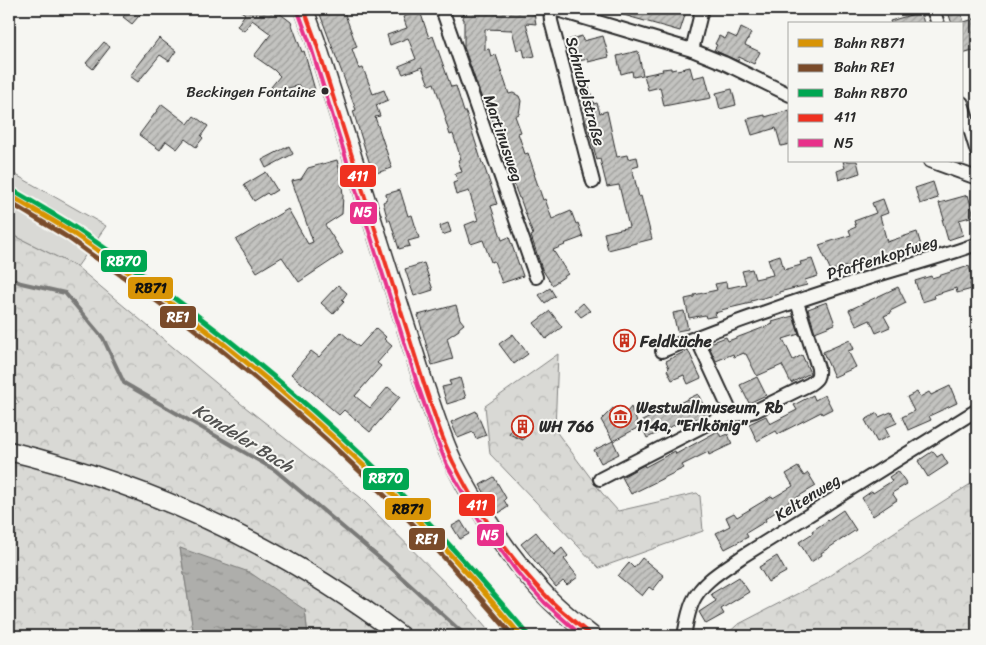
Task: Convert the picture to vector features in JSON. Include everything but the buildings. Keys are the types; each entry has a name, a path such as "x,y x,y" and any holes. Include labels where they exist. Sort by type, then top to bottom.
{"street":[{"path":"304,9 436,421 453,462 495,532 524,570 549,598 592,636"},
{"name":"Martinusweg","path":"442,9 536,277"},
{"name":"Schnubelstraße","path":"550,9 551,21 593,182"},
{"path":"554,9 692,50 724,63 788,94"},
{"path":"692,50 702,9"},
{"path":"933,9 937,22"},
{"path":"964,110 977,152"},
{"path":"933,162 977,178"},
{"name":"Pfaffenkopfweg","path":"662,352 696,337 846,285 977,244"},
{"path":"600,479 717,419 755,411 816,380 819,375 818,368 797,302"},
{"path":"696,337 732,415"},
{"name":"Keltenweg","path":"684,636 692,603 699,591 711,579 743,556 977,410"},
{"path":"9,451 112,481 166,501 218,524 284,558 326,583 401,636"}],"green space":[{"path":"9,171 106,226 77,267 9,233"},
{"path":"9,233 77,267 240,403 361,498 467,605 494,636 308,636 305,610 180,548 194,636 9,636 9,405 19,403 9,387"},
{"path":"558,354 555,430 602,493 618,511 697,493 700,496 703,531 599,568 490,454 485,406"},
{"path":"977,480 977,636 725,636 737,625 820,582"}],"water":[{"path":"180,548 249,572 305,610 308,636 194,636"}],"waterway":[{"name":"Kondeler Bach","path":"9,278 21,283 65,293 103,338 124,383 275,470 389,566 466,636"}],"rail line":[{"name":"RB70","path":"12,190 77,229 153,282 263,367 298,397 367,460 408,501 468,565 526,632"},
{"name":"RB71","path":"9,195 74,234 112,260 222,343 294,402 404,505 464,569 521,636"},
{"name":"RE1","path":"9,202 67,237 141,289 256,378 329,442 414,525 513,636"}],"transit line":[{"name":"411","path":"304,9 424,384 453,462 484,517 521,568 554,604 592,636"},
{"name":"N5","path":"298,11 418,386 447,465 479,520 517,572 545,603 582,636"}],"place":[{"name":"Beckingen Fontaine","path":"325,91"},
{"name":"Feldküche","path":"624,341"},
{"name":"Westwallmuseum, Rb 114a, \"Erlkönig\"","path":"620,416"},
{"name":"WH 766","path":"523,426"}]}
